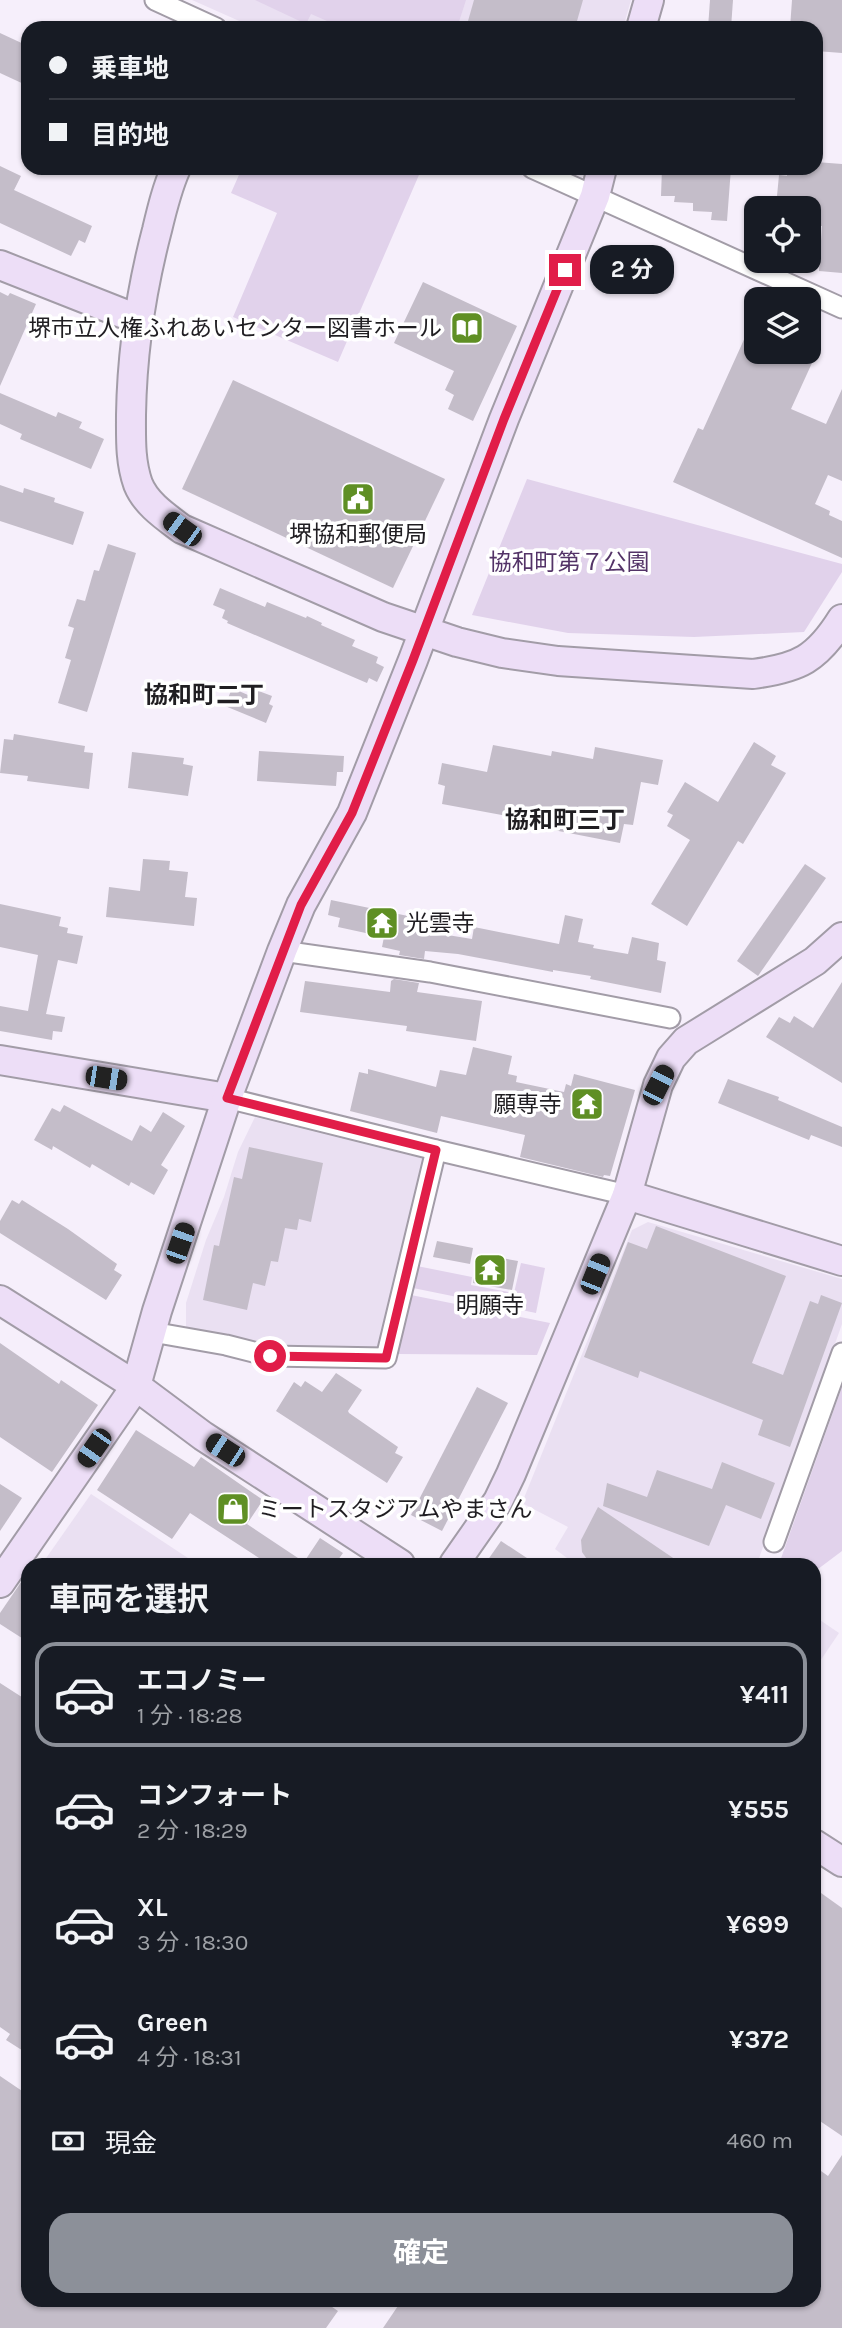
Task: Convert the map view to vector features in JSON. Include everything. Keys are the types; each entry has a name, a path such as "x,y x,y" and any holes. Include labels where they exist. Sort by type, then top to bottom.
{"street":[{"path":"155,0 201,21"},
{"path":"643,21 649,0"},
{"path":"173,175 148,263 137,319 131,458 139,486 156,510 182,529 383,617 424,632 502,653 547,659 753,674 780,670 807,659 822,647 842,619"},
{"path":"548,175 842,308"},
{"path":"0,1583 136,1386 227,1098 282,951 301,905 352,813 504,419 595,195 600,175"},
{"path":"0,265 137,319"},
{"path":"458,1558 498,1501 585,1298 627,1195 658,1085 671,1058 686,1041 815,961 842,937"},
{"path":"282,951 430,972 670,1018"},
{"path":"0,1060 227,1098 627,1195 842,1261"},
{"path":"152,1332 270,1356 386,1358 436,1150"},
{"path":"0,1300 136,1386 203,1436 391,1558"},
{"path":"774,1542 842,1353"},
{"path":"821,1848 842,1862"}],"shaded area":[{"path":"192,0 631,0 625,21 239,21"},
{"path":"255,1117 425,1159 380,1345 370,1353 273,1352 186,1329 186,1303 206,1240 224,1197 238,1152"},
{"path":"648,1222 842,1279 842,1324 759,1558 567,1558 555,1549 568,1527 522,1503 632,1230"},
{"path":"91,1494 188,1558 46,1558"},
{"path":"821,1621 839,1633 821,1660"}],"green space":[{"path":"255,0 466,0 459,21 327,21 311,14 308,21 300,21"},
{"path":"239,175 419,175 338,362 233,317 277,213 231,193"},
{"name":"協和町第７公園","path":"527,479 842,564 842,572 804,632 694,637 568,633 472,615"},
{"path":"521,1263 545,1268 536,1313 413,1288 417,1266 472,1277 471,1285 514,1293"},
{"path":"411,1295 550,1323 537,1355 397,1354"},
{"path":"842,1387 842,1551 821,1567 821,1558 781,1558"}],"building":[{"path":"474,0 583,0 577,21 468,21"},
{"path":"710,0 733,0 732,21 708,21"},
{"path":"792,0 842,0 842,53 823,52 823,21 790,21"},
{"path":"0,33 21,43 21,83 0,73"},
{"path":"823,163 842,164 842,273 821,271 821,196 777,196 779,175 823,175"},
{"path":"0,166 21,176 14,190 92,226 85,243 79,240 71,256 0,223"},
{"path":"662,175 730,175 727,221 711,220 712,212 693,211 693,203 674,202 675,196 661,196"},
{"path":"423,282 517,326 473,421 448,409 454,395 445,390 454,371 394,343"},
{"path":"0,292 8,296 10,293 36,304 0,386"},
{"path":"744,339 744,364 812,364 791,409 826,424 842,389 842,481 828,475 815,504 842,521 842,558 673,482 698,428 703,430"},
{"path":"233,380 445,479 393,588 182,489"},
{"path":"0,393 56,417 58,412 82,422 79,428 104,439 91,469 20,439 22,434 0,424"},
{"path":"0,485 23,493 24,488 55,498 54,502 84,512 73,545 0,521"},
{"path":"108,544 136,553 87,712 58,703 71,660 65,658 74,628 68,626 77,599 85,601 94,570 99,571"},
{"path":"220,588 265,607 267,602 306,618 307,616 355,640 352,646 378,657 376,663 384,667 377,682 369,678 367,683 227,623 228,621 222,618 225,610 213,605"},
{"path":"232,688 248,695 251,688 272,696 269,704 273,706 266,723 225,706"},
{"path":"14,734 85,746 84,752 93,753 89,789 27,781 28,776 0,773 4,739 13,740"},
{"path":"754,742 776,756 771,765 786,773 743,844 738,841 687,926 651,904 690,840 667,826 673,815 667,812 685,782 718,802"},
{"path":"493,745 551,756 552,751 593,759 595,747 663,760 658,785 641,782 633,825 624,824 620,843 538,827 539,822 442,804 445,786 438,784 442,763 487,772"},
{"path":"259,751 344,756 343,772 337,772 336,786 257,781"},
{"path":"132,752 184,758 183,764 193,766 188,796 128,788"},
{"path":"143,859 170,861 169,870 188,872 185,897 197,898 194,926 106,917 109,887 140,891"},
{"path":"805,864 826,878 758,976 737,961"},
{"path":"331,900 432,921 429,932 472,939 474,927 559,944 565,915 583,919 578,942 594,945 593,948 628,954 632,937 659,943 657,960 666,962 661,993 590,979 591,976 553,972 458,954 425,951 424,959 399,955 400,951 382,947 384,937 338,927 340,918 328,915"},
{"path":"0,904 61,917 59,926 68,928 67,933 83,936 77,964 58,960 46,1014 65,1017 62,1032 53,1031 52,1040 0,1031 0,1006 28,1011 38,955 0,947"},
{"path":"394,979 419,983 417,992 482,1001 476,1041 406,1031 407,1026 300,1012 305,981 390,992 391,981"},
{"path":"842,982 842,1083 766,1037 779,1017 790,1023 794,1016 813,1028"},
{"path":"473,1047 512,1056 508,1074 517,1076 516,1082 564,1092 566,1084 571,1086 574,1074 635,1090 610,1176 603,1177 520,1157 525,1135 441,1116 437,1133 350,1111 359,1072 368,1074 368,1069 436,1087 440,1070 466,1075"},
{"path":"728,1079 779,1097 778,1100 842,1127 842,1147 811,1135 809,1140 718,1103"},
{"path":"64,1105 132,1141 140,1125 151,1132 163,1112 185,1126 161,1165 168,1170 154,1195 131,1182 129,1186 92,1164 90,1168 53,1146 52,1150 34,1140 52,1108 60,1112"},
{"path":"249,1147 323,1163 311,1222 299,1219 297,1230 285,1228 278,1262 271,1261 265,1286 253,1283 247,1310 203,1300 214,1245 219,1246 234,1177 242,1179"},
{"path":"12,1200 19,1204 22,1200 117,1264 114,1270 122,1275 106,1300 0,1233 0,1221"},
{"path":"656,1226 786,1276 752,1363 783,1375 810,1301 818,1304 821,1295 842,1303 790,1447 758,1435 763,1420 640,1371 638,1378 584,1357 628,1242 647,1249"},
{"path":"437,1241 473,1248 470,1264 433,1257"},
{"path":"479,1254 518,1261 512,1290 473,1283"},
{"path":"0,1343 59,1384 61,1380 98,1405 52,1472 0,1437"},
{"path":"336,1373 362,1390 349,1413 398,1447 395,1453 403,1457 387,1483 276,1411 294,1382 301,1387 305,1381 322,1392"},
{"path":"477,1387 508,1403 442,1531 411,1515"},
{"path":"136,1430 194,1467 201,1457 263,1500 247,1524 298,1558 259,1558 190,1513 172,1539 97,1490"},
{"path":"722,1462 775,1483 761,1519 726,1505 709,1546 603,1506 607,1483 647,1497 657,1470 712,1489"},
{"path":"0,1484 22,1498 0,1531"},
{"path":"598,1507 673,1558 586,1558 582,1552 581,1540"},
{"path":"320,1538 343,1553 339,1558 307,1558"},
{"path":"501,1541 527,1558 489,1558"},
{"path":"21,1582 21,1638 0,1624 0,1613"},
{"path":"0,1683 21,1696 21,2050 6,2040 10,2034 0,2027"},
{"path":"821,1893 842,1908 842,2136 821,2122"},
{"path":"0,2076 21,2090 21,2307 332,2307 338,2311 326,2328 0,2328"},
{"path":"842,2155 842,2328 383,2328 397,2307 821,2307 821,2171 828,2176"}],"place":[{"name":"堺市立人権ふれあいセンター図書ホール","path":"467,328"},
{"name":"堺協和郵便局","path":"358,499"},
{"name":"光雲寺","path":"382,923"},
{"name":"願専寺","path":"587,1104"},
{"name":"明願寺","path":"490,1270"},
{"name":"ミートスタジアムやまさん","path":"233,1509"}],"district":[{"name":"協和町二丁","path":"204,695"},
{"name":"協和町三丁","path":"565,820"}],"route":[{"path":"270,1356 386,1358 436,1150 227,1098 301,905 352,813 504,419 565,270"}]}
